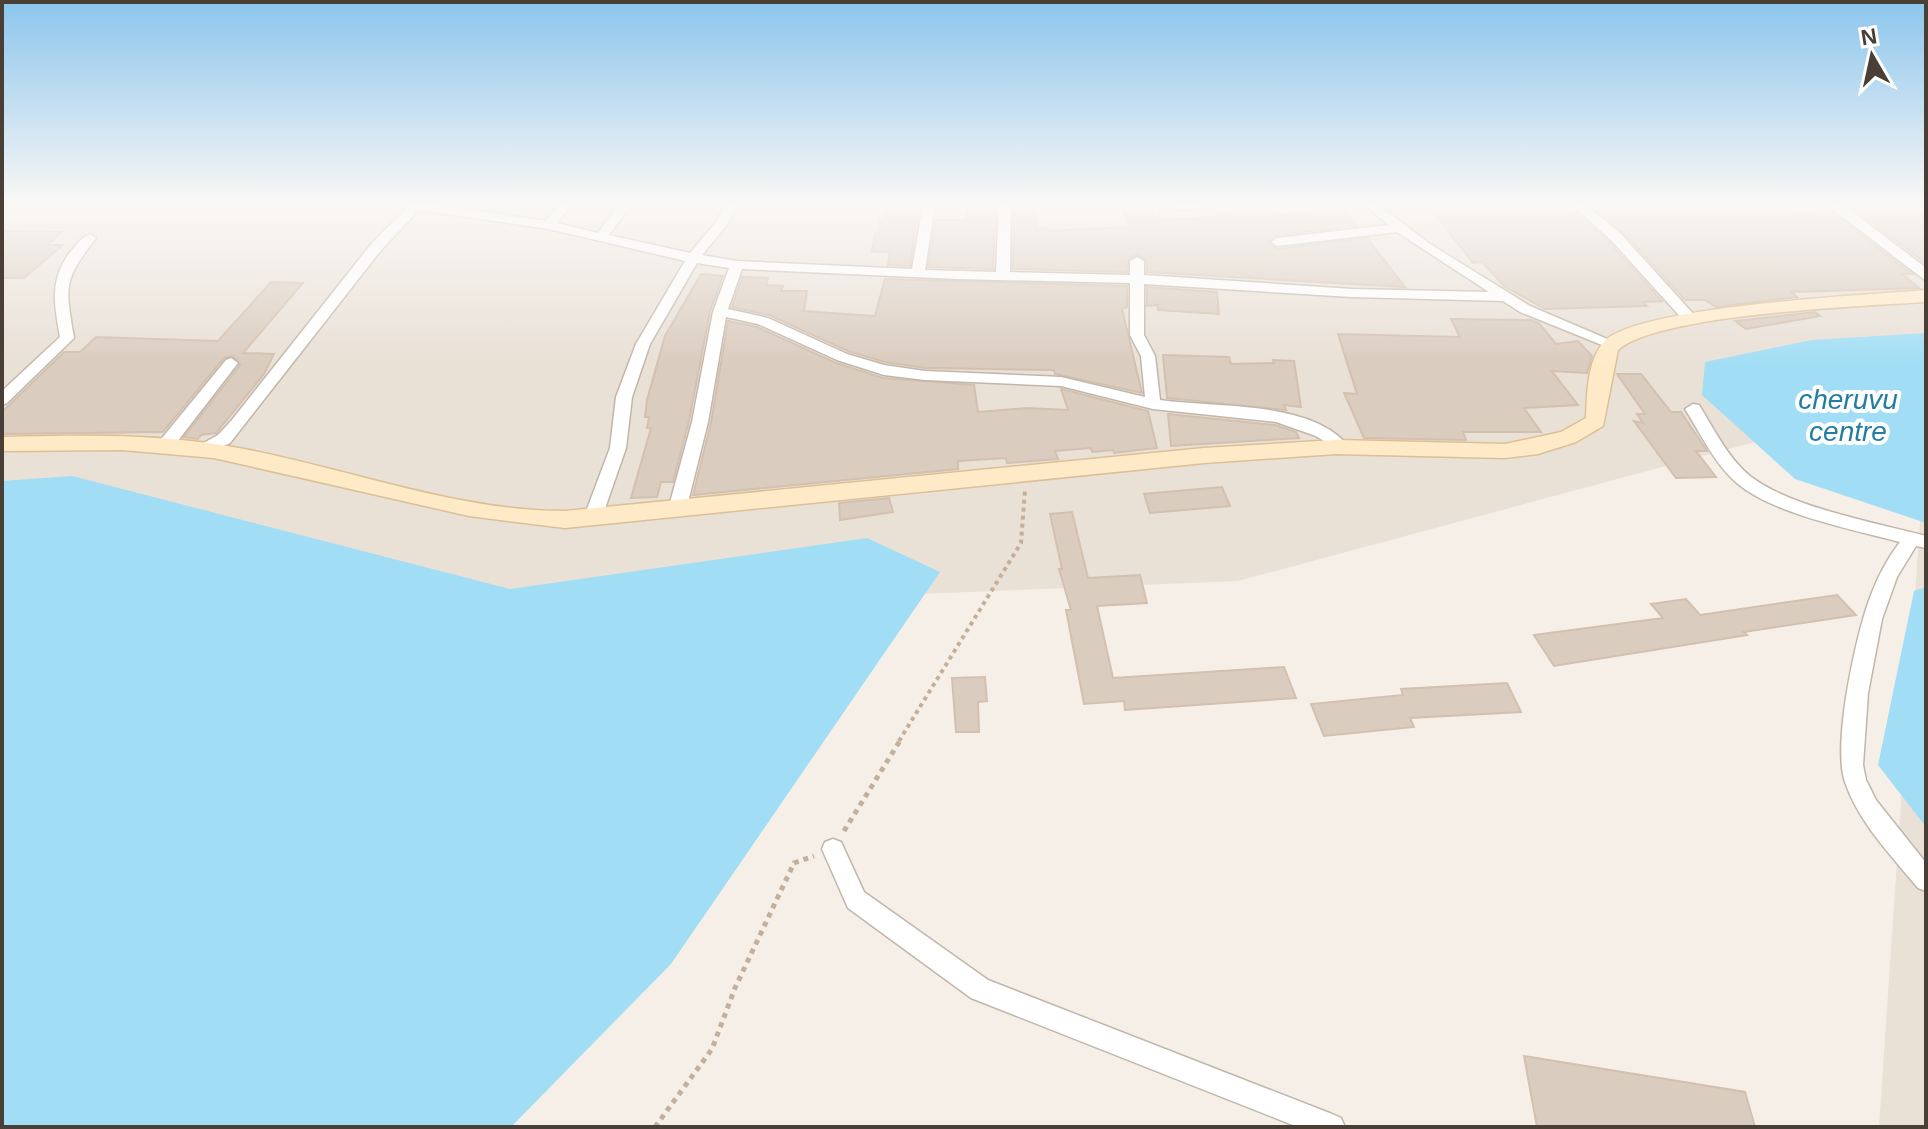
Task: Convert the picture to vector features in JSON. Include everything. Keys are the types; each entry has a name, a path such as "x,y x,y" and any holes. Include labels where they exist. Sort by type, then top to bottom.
{"main road":[{"path":"2,444 201,449 243,456 420,500 548,519 677,510 1026,472 1340,446 1439,452 1542,449 1566,440 1596,421 1605,360 1612,344 1627,334 1770,307 1926,296"}],"street":[{"path":"2,400 67,338 58,288 72,258"},
{"path":"201,449 224,439 237,425 368,258"},
{"path":"593,517 618,448 624,397 643,344 694,258"},
{"path":"698,258 737,265 1136,279 1352,293 1505,297"},
{"path":"918,273 920,258"},
{"path":"1003,276 1004,258"},
{"path":"1445,258 1505,297 1554,322 1612,344"},
{"path":"1635,258 1691,320"},
{"path":"1902,258 1926,276"},
{"path":"1137,261 1137,335 1148,356 1153,404"},
{"path":"677,510 700,422 720,312 737,265"},
{"path":"720,312 767,320 823,350 883,370 1053,380 1153,404 1296,421 1322,430 1340,446"},
{"path":"164,447 231,363"},
{"path":"1693,409 1729,463 1746,482 1820,512 1919,540"},
{"path":"1919,540 1894,563 1877,603 1853,742 1854,778 1879,822 1926,880"},
{"path":"833,849 856,900 980,989 1332,1127"}],"path":[{"path":"655,1127 712,1049 735,988 794,863 833,849 1021,543 1026,472"}],"shaded area":[{"path":"2,258 1926,258 1926,396 1238,581 76,628 2,623"},
{"path":"1926,434 1926,1127 1879,1127"}],"water":[{"name":"cheruvu centre","path":"1926,333 1926,523 1795,479 1702,395 1705,362 1812,340"},
{"path":"72,476 510,589 867,538 940,572 671,964 511,1127 2,1127 2,481"},
{"path":"1926,587 1926,827 1878,765 1914,591"}],"building":[{"path":"2,258 48,258 24,278 2,278"},
{"path":"889,258 911,258 910,266 888,265"},
{"path":"930,258 994,258 993,269 928,267"},
{"path":"1013,258 1130,258 1127,272 1013,269"},
{"path":"1143,258 1382,258 1405,287 1147,272 1147,261"},
{"path":"1469,258 1623,258 1662,301 1643,302 1647,306 1545,309 1504,286 1482,262 1473,263"},
{"path":"1646,258 1891,258 1912,274 1902,274 1919,288 1791,292 1797,297 1716,307 1705,300 1685,300"},
{"path":"701,274 723,276 710,311 689,421 673,482 661,482 657,497 631,498 651,428 647,428 649,417 645,417 647,400 665,336"},
{"path":"742,277 768,278 766,285 783,286 781,291 807,291 804,311 875,316 885,279 1127,286 1127,307 1122,309 1142,393 1055,374 1054,370 925,368 885,362 848,351 769,315 732,307"},
{"path":"271,282 303,283 243,353 274,354 264,374 216,433 201,435 198,439 184,437 240,365 233,356 224,358 163,432 2,434 2,412 64,352 80,352 96,337 218,341"},
{"path":"1147,287 1217,292 1219,314 1158,310 1158,305 1147,306"},
{"path":"1815,312 1820,316 1746,329 1735,321"},
{"path":"1451,319 1531,320 1539,323 1556,344 1578,341 1592,356 1587,373 1552,371 1578,405 1524,408 1541,432 1463,432 1466,440 1364,438 1344,393 1357,394 1338,334 1460,337"},
{"path":"728,321 757,327 836,363 883,378 974,385 978,412 1027,408 1068,410 1061,389 1148,411 1157,448 1114,453 1113,450 1092,452 1091,448 1055,451 1058,459 1007,463 1006,458 958,461 958,469 693,495 711,423"},
{"path":"1163,355 1229,357 1231,364 1294,361 1301,407 1284,405 1286,410 1167,398"},
{"path":"1617,374 1641,374 1671,412 1681,412 1707,451 1696,451 1716,477 1676,478 1634,421 1643,423 1637,414 1645,414"},
{"path":"1168,414 1275,425 1296,432 1299,438 1171,446"},
{"path":"1222,487 1230,506 1150,513 1144,494"},
{"path":"889,498 893,512 840,520 839,503"},
{"path":"1072,512 1088,578 1140,575 1147,603 1097,606 1113,678 1284,667 1296,698 1125,710 1124,701 1084,704 1066,610 1071,610 1059,569 1062,569 1050,514"},
{"path":"1837,595 1856,615 1554,666 1534,635 1663,618 1651,604 1686,599 1700,615"},
{"path":"985,677 987,701 978,702 979,732 956,732 952,678"},
{"path":"1507,683 1521,712 1410,718 1414,727 1324,736 1311,704 1403,695 1401,689"},
{"path":"1524,1056 1745,1092 1755,1127 1537,1127"}]}
